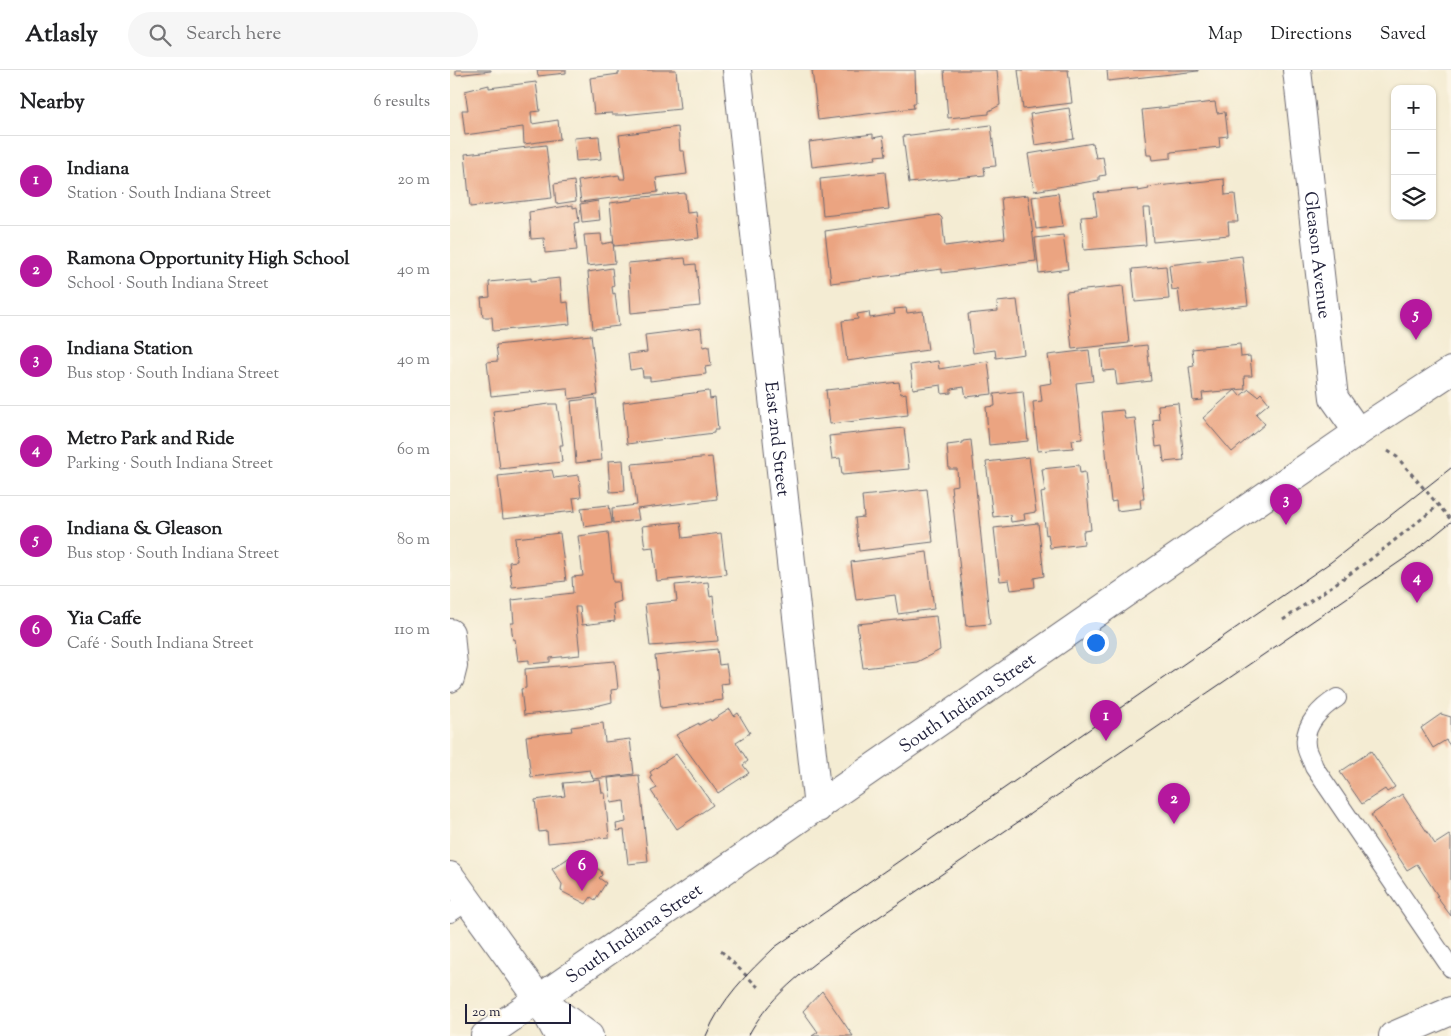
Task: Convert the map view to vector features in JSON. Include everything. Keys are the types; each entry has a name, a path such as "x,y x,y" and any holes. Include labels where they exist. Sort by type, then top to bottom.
{"street":[{"name":"East 2nd Street","path":"737,70 818,808"},
{"name":"Gleason Avenue","path":"1297,70 1334,398 1358,432"},
{"name":"South Indiana Street","path":"485,1036 818,808 1358,432 1451,371"},
{"path":"450,633 453,666 450,678"},
{"path":"450,876 459,907 539,999 589,1036"},
{"path":"539,999 559,1036"},
{"path":"1393,1036 1451,1011"}],"lane":[{"path":"1337,698 1325,706 1310,724 1306,744 1314,766 1451,968"}],"path":[{"path":"1358,432 1397,457 1451,520"},
{"path":"1283,620 1371,559 1439,505"},
{"path":"722,951 760,989"}],"building":[{"path":"456,70 491,70 491,71 456,75"},
{"path":"537,70 566,70 566,73 538,76"},
{"path":"619,70 676,70 680,109 623,115 612,115 612,113 594,114 590,78 619,74"},
{"path":"812,70 915,70 916,103 913,103 914,108 818,120"},
{"path":"944,70 997,70 1000,105 989,111 989,114 948,118"},
{"path":"1018,70 1068,70 1072,103 1023,109"},
{"path":"1107,70 1198,70 1198,71 1108,81"},
{"path":"536,82 540,111 531,112 532,124 558,120 560,139 524,144 523,127 465,135 462,110 468,110 465,91 489,85 489,88"},
{"path":"1215,102 1217,113 1225,112 1228,136 1219,137 1220,147 1171,152 1171,158 1152,160 1151,155 1147,155 1142,110"},
{"path":"1069,108 1074,139 1035,145 1030,114"},
{"path":"991,125 996,166 984,167 985,175 909,183 903,136"},
{"path":"678,127 680,151 684,151 687,174 656,178 658,192 581,202 578,181 619,175 620,179 625,179 619,135"},
{"path":"873,134 873,138 883,136 886,155 875,156 876,159 812,167 809,142"},
{"path":"599,136 601,159 576,161 574,138"},
{"path":"1093,143 1096,158 1103,157 1106,175 1099,176 1099,180 1034,191 1028,154"},
{"path":"546,145 552,198 470,207 465,154"},
{"path":"885,172 889,209 823,216 820,179"},
{"path":"1224,179 1225,195 1235,194 1238,222 1228,222 1229,235 1153,242 1150,208 1143,208 1146,245 1084,250 1081,217 1097,216 1094,193 1138,189 1138,191 1149,189 1148,187"},
{"path":"574,181 576,201 556,204 554,184"},
{"path":"685,193 687,213 696,212 699,238 614,246 610,203 633,200 633,198"},
{"path":"1058,193 1063,226 1036,229 1032,197"},
{"path":"1028,195 1036,261 942,273 942,269 831,283 825,231 939,215 942,218 945,246 1005,238 1001,198"},
{"path":"598,201 600,220 582,222 580,204"},
{"path":"573,205 573,208 577,207 579,222 574,223 577,250 545,253 544,238 531,239 529,212"},
{"path":"601,234 602,244 613,242 615,263 587,266 584,235"},
{"path":"1063,235 1068,269 1039,273 1035,238"},
{"path":"1242,256 1248,305 1181,313 1178,289 1172,290 1169,265"},
{"path":"685,258 686,265 696,264 700,306 631,313 628,263"},
{"path":"1166,266 1169,299 1135,302 1132,269"},
{"path":"612,268 614,286 612,287 613,294 615,293 619,326 593,329 588,272"},
{"path":"531,278 531,281 560,278 562,303 568,302 570,324 493,331 492,317 483,317 481,298 490,297 489,282"},
{"path":"1123,286 1129,343 1072,349 1066,292"},
{"path":"1017,300 1024,354 996,358 995,350 973,353 968,314 998,311 997,302"},
{"path":"906,308 907,313 923,311 928,350 847,361 842,321 858,319 857,314 869,312 870,318 895,314 894,309"},
{"path":"701,328 703,347 709,346 711,366 705,367 706,374 650,381 650,377 643,377 642,368 630,370 628,354 647,352 645,335"},
{"path":"591,335 598,395 569,399 568,389 565,388 491,396 487,362 498,361 496,345"},
{"path":"1240,344 1241,357 1250,356 1252,376 1244,376 1245,389 1202,393 1203,400 1193,401 1189,367 1194,366 1192,349"},
{"path":"1147,345 1151,381 1117,385 1115,370 1103,371 1101,350"},
{"path":"1089,350 1093,381 1076,383 1082,439 1072,440 1073,448 1038,451 1033,402 1042,401 1040,385 1052,383 1048,355"},
{"path":"938,361 939,369 988,361 992,394 966,397 964,387 951,389 951,393 942,394 941,385 913,389 910,365"},
{"path":"899,382 901,394 906,393 908,415 830,424 826,390"},
{"path":"1249,389 1258,396 1261,393 1269,403 1256,414 1265,424 1232,452 1203,418 1235,390 1240,396"},
{"path":"709,391 710,399 715,398 718,430 714,430 714,433 627,444 623,402"},
{"path":"1023,391 1028,441 989,445 986,407 995,406 994,394"},
{"path":"596,398 602,460 576,463 571,401"},
{"path":"1178,403 1184,460 1164,462 1162,446 1156,447 1153,420 1159,419 1158,405"},
{"path":"557,404 563,445 560,445 562,462 500,469 493,411"},
{"path":"1123,410 1125,419 1135,418 1144,499 1140,499 1141,508 1117,511 1116,501 1111,502 1102,412"},
{"path":"904,428 909,469 842,475 840,458 832,459 829,436"},
{"path":"971,440 990,624 966,626 951,486 958,485 957,469 949,469 947,445"},
{"path":"712,457 717,499 637,509 639,520 613,523 612,508 637,505 632,464"},
{"path":"1029,457 1036,512 1024,514 1025,520 1011,522 1010,515 993,517 986,462"},
{"path":"623,460 625,491 610,492 608,461"},
{"path":"1079,465 1080,473 1085,472 1091,530 1083,531 1084,544 1050,548 1048,534 1046,535 1041,493 1045,492 1042,469"},
{"path":"552,470 554,478 579,475 581,497 573,498 575,511 503,519 498,476"},
{"path":"927,489 933,542 859,551 855,518 864,517 862,496"},
{"path":"609,505 612,523 584,527 581,508"},
{"path":"681,522 683,538 721,533 726,574 657,581 653,547 645,548 642,526"},
{"path":"1038,523 1044,576 1034,578 1035,587 1011,590 1009,580 1000,581 994,528"},
{"path":"608,532 613,582 619,582 621,601 613,604 615,621 582,625 580,607 575,607 580,655 550,658 550,662 529,664 529,660 518,661 511,623 514,623 512,600 573,593 572,577 583,576 578,536"},
{"path":"560,533 566,581 512,587 509,562 517,561 515,538"},
{"path":"927,552 934,609 898,614 895,595 856,600 851,562"},
{"path":"708,582 710,597 713,596 718,641 650,646 645,604 677,601 675,585"},
{"path":"936,616 940,650 917,662 863,668 857,624"},
{"path":"717,649 719,665 726,664 729,683 721,684 723,700 661,708 655,656"},
{"path":"615,661 618,689 611,690 612,702 588,708 524,715 521,689 526,688 525,669"},
{"path":"730,709 734,716 738,713 750,733 736,742 748,761 743,765 749,773 718,793 676,735 699,723 699,725 710,719 711,721"},
{"path":"1441,714 1451,717 1451,747 1446,740 1433,748 1421,728"},
{"path":"603,723 605,742 630,739 634,774 593,779 590,770 531,777 526,736 572,731 571,727"},
{"path":"1371,751 1395,787 1387,792 1385,789 1362,804 1340,772"},
{"path":"676,754 713,805 677,829 651,791 657,788 650,777 652,776 650,772"},
{"path":"639,775 648,862 628,864 624,830 617,831 616,824 626,822 624,801 611,803 608,778"},
{"path":"600,780 602,793 605,793 609,837 548,843 547,831 539,832 535,800 565,796 563,783"},
{"path":"1402,794 1435,844 1449,835 1451,838 1451,916 1436,896 1438,896 1417,864 1407,870 1371,815"},
{"path":"577,855 601,871 602,875 599,878 606,883 595,900 591,897 586,904 561,891 562,884 552,869 570,857 573,861"},
{"path":"822,991 853,1036 812,1036 818,1032 803,1011"}],"tram line":[{"path":"706,1036 719,1010 727,999 745,977 775,947 1331,562 1451,468"},
{"path":"748,1036 769,1005 795,979 854,934 1414,552 1451,522"}],"place":[{"name":"Indiana & Gleason","path":"1416,340"},
{"name":"Indiana Station","path":"1286,525"},
{"name":"Metro Park and Ride","path":"1417,603"},
{"name":"Indiana","path":"1106,741"},
{"name":"Ramona Opportunity High School","path":"1174,824"},
{"name":"Yia Caffe","path":"582,891"}]}
